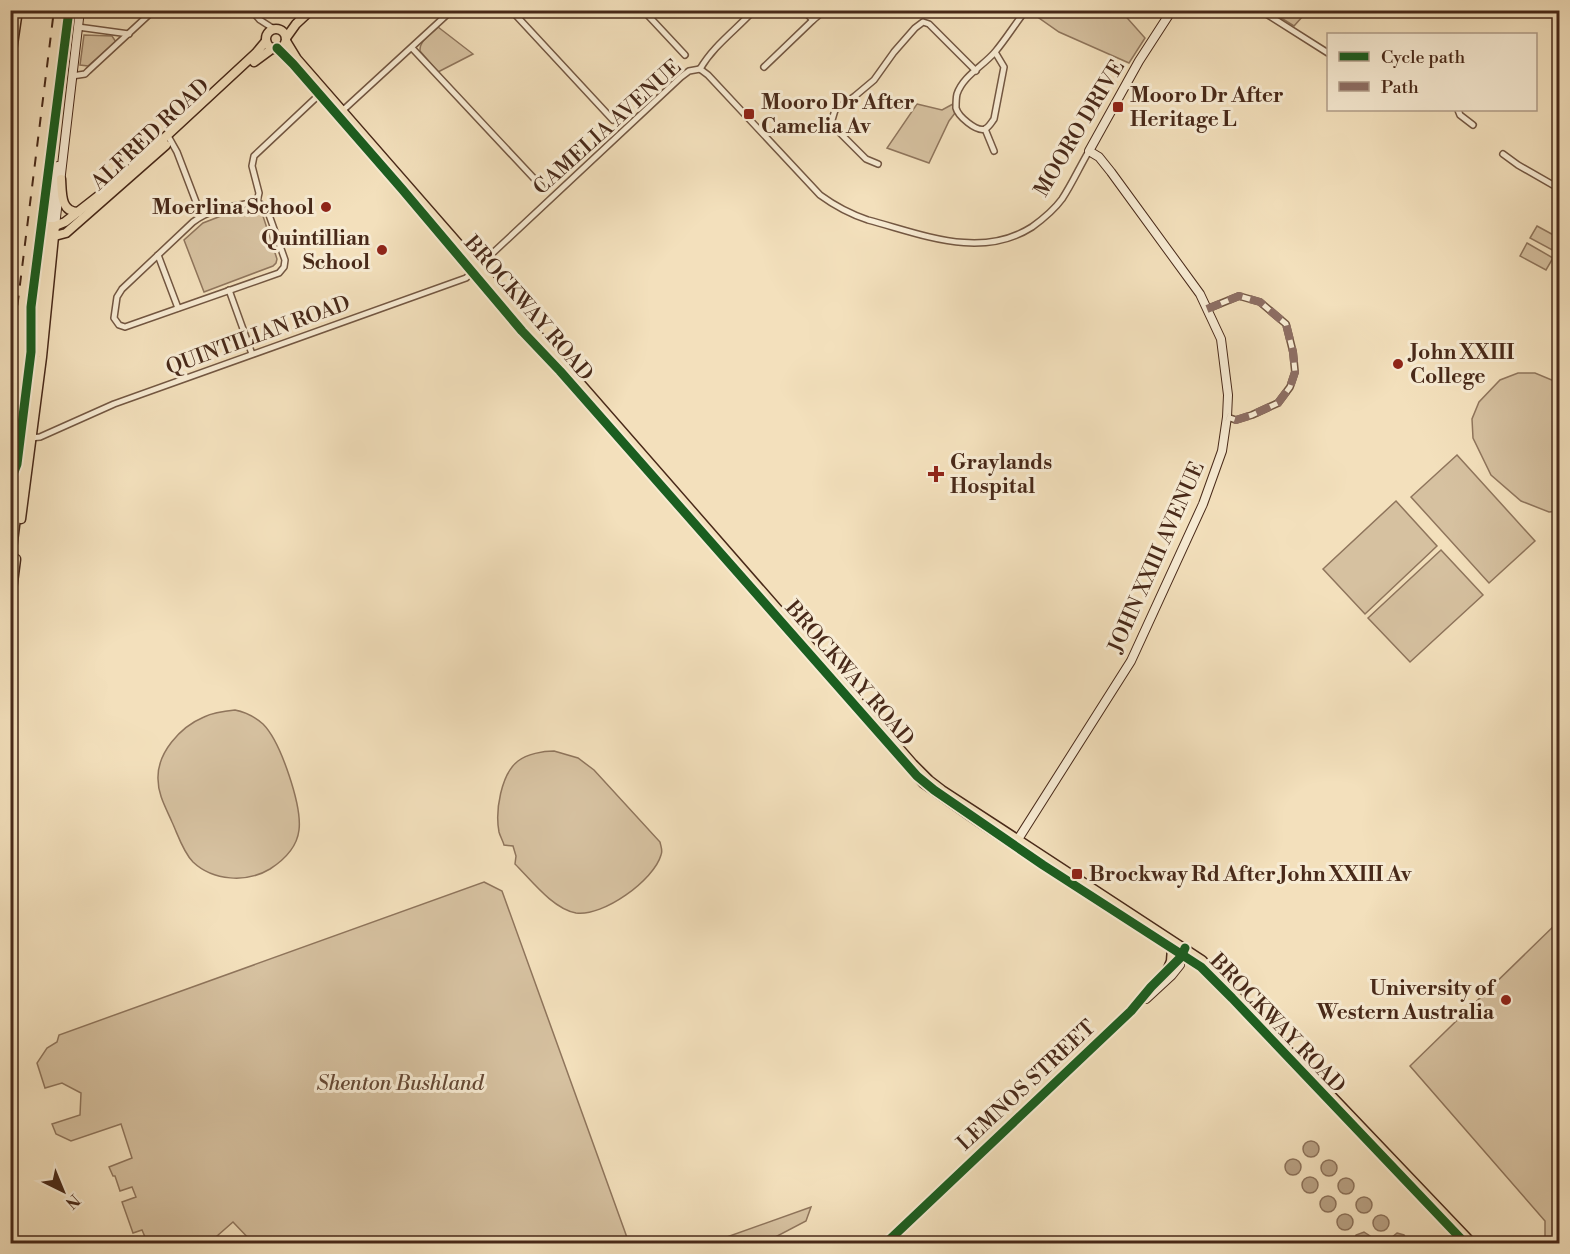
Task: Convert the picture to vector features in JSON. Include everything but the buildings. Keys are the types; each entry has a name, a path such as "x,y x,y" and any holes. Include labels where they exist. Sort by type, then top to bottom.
{"main road":[{"path":"10,65 18,10"},
{"name":"ALFRED ROAD","path":"272,46 268,32 291,22 303,10"},
{"name":"ALFRED ROAD","path":"50,237 66,233 250,59 272,46 283,46 296,24 311,10"},
{"path":"277,29 284,33 286,39"},
{"name":"BROCKWAY ROAD","path":"286,39 297,60 340,113 913,765 942,790 1016,842 1172,948 1186,953 1218,983 1466,1244"},
{"name":"BROCKWAY ROAD","path":"272,46 322,92"},
{"name":"ALFRED ROAD","path":"52,226 65,222 169,138"},
{"path":"61,179 64,204 71,212 78,212"},
{"path":"10,565 42,357 52,226"},
{"path":"10,606 29,435"},
{"name":"BROCKWAY ROAD","path":"1016,842 1216,973 1473,1244"},
{"path":"1166,973 1171,962 1172,948"}],"street":[{"path":"52,226 61,179 80,10"},
{"path":"72,76 85,74 154,10"},
{"path":"251,10 260,20 277,29"},
{"path":"340,113 452,10"},
{"path":"511,10 613,120"},
{"path":"643,10 685,55"},
{"name":"CAMELIA AVENUE","path":"476,270 681,77 689,70 700,69 716,46 754,10"},
{"path":"803,10 813,20"},
{"path":"764,67 825,10"},
{"path":"995,52 1004,67 994,119 985,129 980,129 970,125 958,112 957,96 963,83 995,52 1026,10"},
{"name":"MOORO DRIVE","path":"700,69 819,195 828,201 868,220 955,243 977,244 1003,240 1018,234 1041,220 1062,199 1130,77 1172,10"},
{"path":"1260,10 1327,52"},
{"path":"878,164 866,159 833,126 832,120 835,110 873,80 915,28 923,22 929,24 976,71"},
{"path":"1560,25 1557,38 1560,48"},
{"path":"78,27 129,34"},
{"path":"412,48 542,187"},
{"path":"258,202 259,193 252,166 254,156 322,92"},
{"path":"1458,111 1473,125"},
{"path":"985,129 994,151"},
{"path":"169,138 201,215"},
{"path":"52,226 55,180 63,147"},
{"name":"JOHN XXIII AVENUE","path":"1016,842 1131,661 1203,504 1222,451 1227,417 1228,395 1221,339 1200,294 1111,172 1099,158 1089,151"},
{"path":"1503,154 1560,189"},
{"path":"258,202 268,212 285,260 284,267 279,273 125,327 119,325 114,318 117,297 122,289 201,215 258,202"},
{"path":"158,255 178,308"},
{"name":"QUINTILIAN ROAD","path":"29,435 42,431 47,433 77,422 114,404 466,278 476,270"},
{"path":"229,290 252,354"},
{"path":"1207,309 1239,296 1260,302 1286,324 1293,352 1295,372 1290,387 1278,403 1236,420 1227,417"},
{"name":"LEMNOS STREET","path":"885,1244 1131,1011 1150,987 1186,953"},
{"name":"LEMNOS STREET","path":"1131,1011 1172,975 1186,953"}],"green space":[{"path":"1029,11 1121,11 1145,38 1129,63 1059,32"},
{"path":"1270,11 1304,11 1294,26"},
{"path":"438,27 473,54 438,72 420,51 420,47"},
{"path":"84,35 112,36 116,42 88,66 80,65"},
{"path":"917,104 942,110 953,104 955,113 929,163 887,148"},
{"path":"253,209 262,213 277,259 276,263 204,292 184,240 203,223 221,216"},
{"path":"1537,226 1559,238 1556,252 1530,238"},
{"path":"1527,243 1553,258 1546,270 1520,256"},
{"path":"1518,373 1535,373 1559,383 1559,511 1549,512 1521,501 1491,475 1473,438 1472,419 1479,402 1500,380"},
{"path":"1457,455 1535,541 1489,583 1411,497"},
{"path":"1396,501 1437,546 1365,614 1323,569"},
{"path":"1441,550 1483,595 1410,662 1368,618"},
{"path":"235,710 257,719 270,733 289,775 299,819 296,842 285,857 270,869 241,878 210,873 189,858 163,801 158,779 161,760 179,734 195,721 208,715"},
{"path":"554,751 578,758 594,770 660,842 662,849 656,865 638,885 613,903 587,913 567,910 543,893 515,864 516,856 513,846 504,845 499,832 498,814 503,784 512,767 526,756"},
{"name":"Shenton Bushland","path":"484,882 502,891 629,1243 253,1243 233,1222 209,1243 138,1243 137,1240 145,1237 142,1230 133,1233 122,1202 136,1197 132,1187 120,1191 109,1167 132,1158 121,1124 71,1141 56,1134 52,1124 80,1115 81,1093 62,1083 45,1088 37,1063 47,1048 57,1042 59,1035"},
{"path":"1559,921 1560,1243 1545,1244 1545,1221 1410,1066"},
{"path":"811,1207 806,1221 764,1243 710,1243"}],"shaded area":[{"path":"1308,1141 1314,1141 1319,1149 1317,1155 1308,1157 1303,1152 1303,1146"},
{"path":"1290,1159 1296,1159 1301,1167 1299,1173 1290,1175 1285,1170 1285,1164"},
{"path":"1326,1160 1332,1160 1337,1168 1335,1174 1326,1176 1321,1171 1321,1165"},
{"path":"1307,1177 1313,1177 1318,1185 1316,1191 1307,1193 1302,1188 1302,1182"},
{"path":"1343,1178 1349,1178 1354,1186 1352,1192 1343,1194 1338,1189 1338,1183"},
{"path":"1325,1196 1331,1196 1336,1204 1334,1210 1325,1212 1320,1207 1320,1201"},
{"path":"1361,1197 1367,1197 1372,1205 1370,1211 1361,1213 1356,1208 1356,1202"},
{"path":"1342,1214 1348,1214 1353,1222 1351,1228 1342,1230 1337,1225 1337,1219"},
{"path":"1378,1215 1384,1215 1389,1223 1387,1229 1378,1231 1373,1226 1373,1220"},
{"path":"1364,1232 1370,1236 1371,1243 1355,1243 1356,1235"},
{"path":"1397,1233 1404,1235 1407,1243 1391,1243 1391,1238"}],"railway":[{"path":"10,365 54,10"}],"marked path":[{"path":"1207,309 1239,296 1260,302 1286,324 1293,352 1295,372 1290,387 1278,403 1236,420 1227,417"}],"cycle path":[{"path":"10,482 17,464 31,352 31,307 69,10"},
{"path":"277,48 402,189 522,331 560,371 917,776 1043,865 1201,967 1466,1244"},
{"path":"885,1244 1131,1011 1181,957 1185,948"}],"place":[{"name":"Mooro Dr After Heritage L","path":"1118,107"},
{"name":"Mooro Dr After Camelia Av","path":"749,114"},
{"name":"Moerlina School","path":"326,207"},
{"name":"Quintillian School","path":"382,250"},
{"name":"John XXIII College","path":"1398,364"},
{"name":"Graylands Hospital","path":"936,474"},
{"name":"Brockway Rd After John XXIII Av","path":"1077,874"},
{"name":"University of Western Australia","path":"1506,1000"}]}
